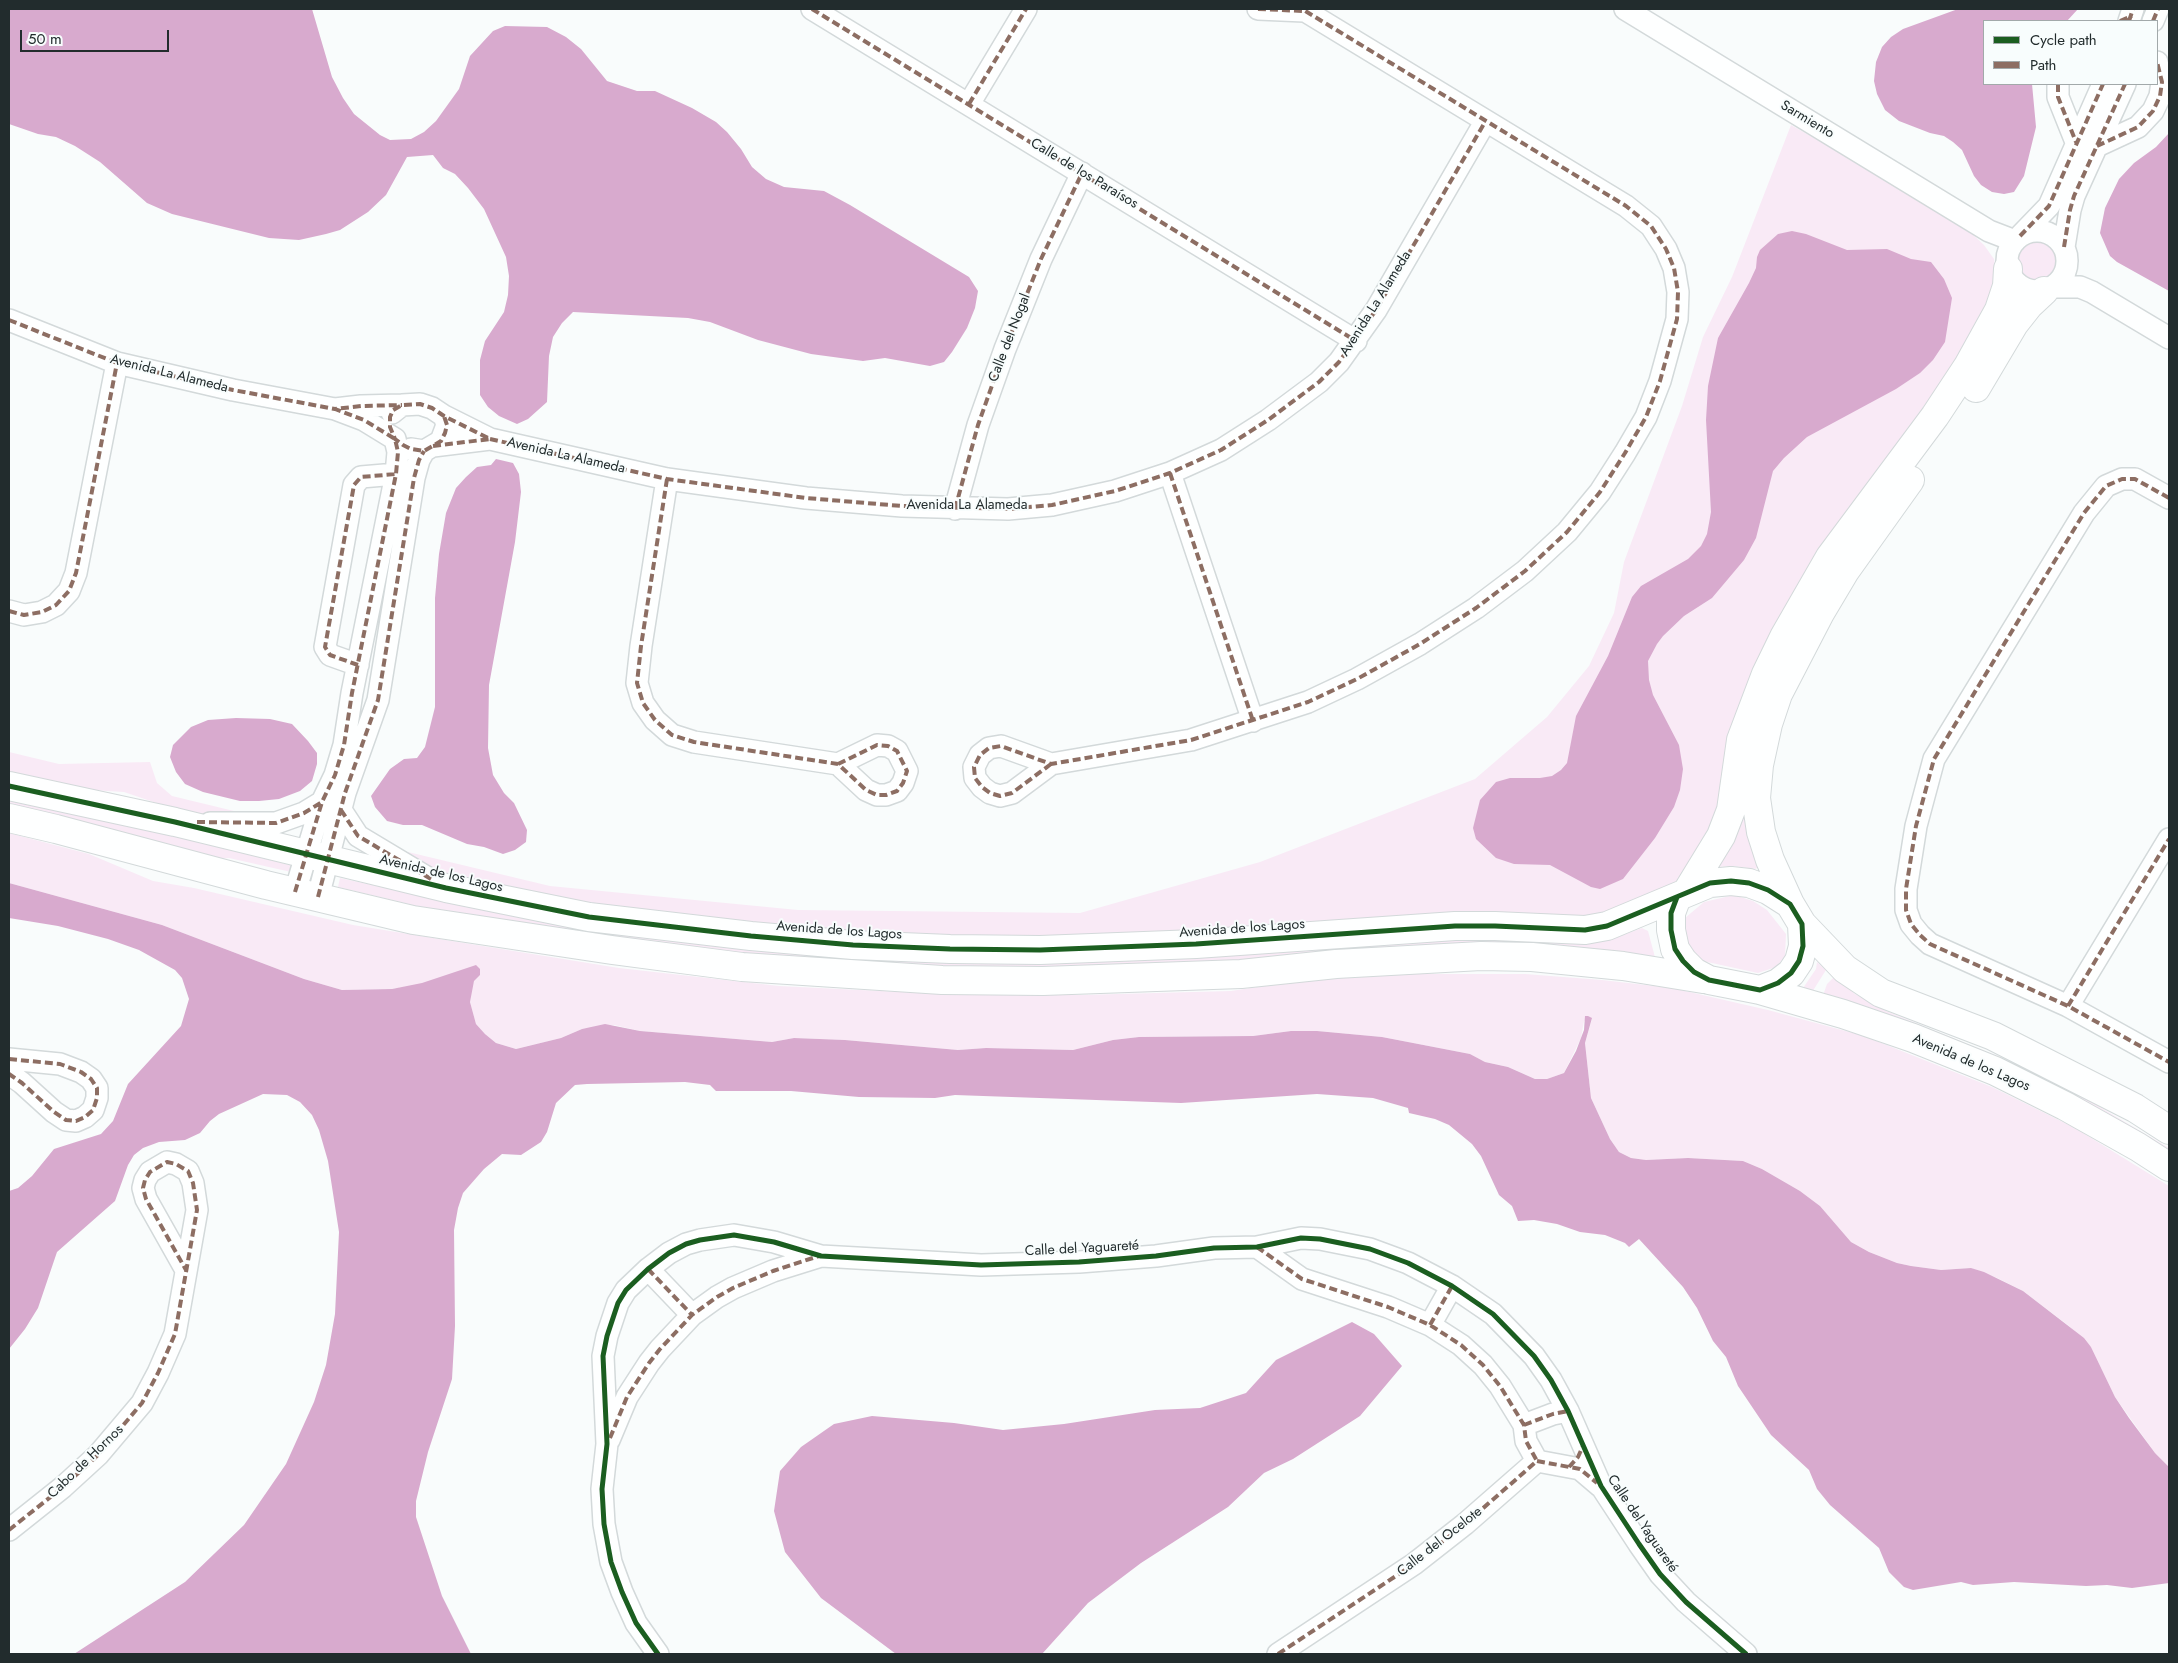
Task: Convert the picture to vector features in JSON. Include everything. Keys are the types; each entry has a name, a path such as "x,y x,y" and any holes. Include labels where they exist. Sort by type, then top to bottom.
{"street":[{"name":"Calle de los Paraísos","path":"812,9 1356,341"},
{"path":"969,104 1026,9"},
{"path":"1051,764 1191,740 1253,721 1308,702 1357,679 1420,644 1476,608 1526,571 1567,532 1600,492 1646,417 1660,381 1677,318 1678,292 1674,268 1666,249 1651,226 1626,206 1303,10 1258,9"},
{"name":"Sarmiento","path":"1624,9 1989,231 2012,251"},
{"path":"2086,144 2138,127 2153,111 2160,96 2162,82 2158,66"},
{"path":"2058,85 2058,97 2086,144"},
{"path":"9,818 306,895 413,920 612,950 742,967 942,980 1043,981 1241,974 1336,964 1481,956 1532,957 1623,966 1760,990 1778,982 1791,973 1799,961 1803,946 1796,914 1770,860 1761,832 1756,798 1759,765 1768,724 1778,694 1815,622 1845,571 1957,417 2014,324 2029,305 2064,274 2068,218 2103,85"},
{"path":"1710,980 1694,972 1675,949 1671,930 1671,912 1720,836 1726,823 1730,810 1741,740 1766,674 1830,557 1935,416 1968,366 1999,310 2007,286 2012,251 2049,206 2124,85"},
{"name":"Avenida La Alameda","path":"444,416 490,439 667,479 806,498 955,509 1008,509 1052,505 1116,491 1170,473 1221,450 1268,420 1319,382 1356,341 1376,310 1486,122"},
{"name":"Calle del Nogal","path":"955,509 978,425 1005,349 1041,259 1082,173"},
{"path":"2092,292 2082,281 2058,239 2049,234 2040,231 2030,232 2012,251 2011,277 2026,289 2035,292 2048,289 2080,287 2092,292 2169,338"},
{"name":"Avenida La Alameda","path":"9,320 117,363 233,390 336,409 364,420 394,439"},
{"path":"9,611 24,615 42,612 56,605 69,591 76,573 117,363"},
{"path":"306,895 331,806 378,700 414,478 419,460 429,449 441,441 446,433 447,425 444,416 432,408 420,404 402,405 393,410 390,417 390,427 398,452 396,474 344,745 335,776 331,806 358,836 446,888"},
{"name":"Avenida La Alameda","path":"336,409 402,405"},
{"path":"394,439 411,449 429,449"},
{"name":"Avenida La Alameda","path":"429,449 490,439"},
{"path":"1170,473 1253,721"},
{"path":"358,665 330,655 325,647 354,485 361,477 396,474"},
{"path":"667,479 637,683 643,702 655,720 672,735 694,742 838,764"},
{"path":"2169,498 2136,479 2122,479 2106,486 2096,496 1945,738 1934,759 1916,826 1906,889 1906,910 1911,924 1930,944 2068,1006 2169,1062"},
{"name":"Avenida de los Lagos","path":"9,786 175,822 446,888 589,917 751,936 853,945 1040,950 1196,944 1455,926 1585,930 1607,926 1683,894"},
{"path":"175,822 276,823 331,806"},
{"path":"2068,1006 2169,839"},
{"path":"1683,894 1710,883 1730,881 1749,883 1768,890 1796,914 1845,970 1882,993 2001,1040 2126,1103 2169,1130"},
{"name":"Avenida de los Lagos","path":"1760,990 1843,1014 1914,1038 1996,1071 2065,1106 2138,1147 2169,1167"},
{"path":"9,1059 60,1064 81,1072 91,1079 97,1088 97,1098 93,1110 85,1118 76,1121 66,1120 9,1074"},
{"name":"Calle del Yaguareté","path":"658,1654 636,1623 611,1562 604,1524 602,1489 607,1444 603,1356 607,1336 618,1303 626,1290 648,1269 669,1253 686,1244 734,1235 774,1242 821,1256 981,1265 1079,1262 1156,1256 1214,1248 1257,1247 1302,1238 1320,1239 1370,1249 1408,1263 1452,1286 1493,1314 1517,1338 1551,1380 1568,1411 1601,1486 1660,1574 1704,1619 1746,1654"},
{"path":"1257,1247 1302,1279 1388,1307 1430,1325 1461,1345 1483,1365 1500,1386 1524,1425 1526,1441 1537,1462 1569,1467 1584,1472 1601,1486"},
{"name":"Calle del Yaguareté","path":"607,1444 627,1397 649,1363 692,1315 716,1296 733,1288 773,1271 821,1256"},
{"path":"648,1269 692,1315"},
{"name":"Cabo de Hornos","path":"9,1530 98,1455 142,1403 175,1334 186,1270"},
{"path":"1430,1325 1452,1286"},
{"path":"1524,1425 1552,1414 1568,1411"},
{"path":"1569,1467 1578,1457 1583,1446"},
{"name":"Calle del Ocelote","path":"1278,1654 1414,1564 1465,1524 1537,1462"}],"shaded area":[{"path":"9,9 312,9 332,77 343,98 354,114 380,135 390,140 411,139 424,132 436,121 459,89 470,56 493,31 505,26 547,27 566,37 581,49 607,81 637,91 655,91 692,108 716,122 741,149 752,167 766,179 784,187 824,191 969,277 978,291 975,308 967,328 952,352 944,362 930,366 885,358 863,361 811,354 758,340 710,322 688,318 573,312 562,323 553,337 549,356 547,402 528,419 517,424 499,416 488,407 480,395 480,360 485,341 504,312 508,295 509,276 506,257 484,209 455,174 443,168 433,155 407,157 386,195 368,212 340,230 326,234 299,240 269,238 172,214 147,203 100,162 75,146 56,137 38,134 9,124"},
{"path":"1958,9 2078,9 2068,20 1983,20 1983,85 2032,85 2036,127 2024,176 2014,192 2004,194 1992,192 1981,185 1974,176 1962,150 1953,142 1944,136 1930,133 1899,121 1885,110 1877,94 1874,81 1876,62 1882,47 1891,37 1903,29"},
{"path":"1791,125 1881,176 1968,230 1984,245 1994,259 1998,280 1994,301 1726,796 1699,858 1675,882 1640,906 1593,919 1079,941 769,933 460,886 387,847 550,886 798,910 1080,913 1260,862 1475,779 1547,717 1589,666 1614,613 1624,562 1682,406 1703,337 1732,277"},
{"path":"2169,133 2169,291 2117,262 2110,256 2100,233 2105,208 2119,179 2134,163 2156,147"},
{"path":"1792,231 1806,234 1847,250 1887,249 1911,259 1931,262 1944,279 1952,298 1945,342 1933,360 1920,373 1896,389 1807,437 1784,458 1773,471 1756,538 1744,560 1712,598 1684,616 1657,644 1648,661 1649,680 1653,695 1679,745 1683,769 1680,790 1674,807 1655,838 1623,879 1600,889 1591,887 1550,865 1514,864 1496,858 1476,839 1473,828 1480,800 1496,782 1510,778 1552,776 1567,763 1576,716 1608,656 1632,597 1641,586 1688,559 1701,546 1707,534 1711,512 1706,420 1708,386 1718,338 1749,283 1756,268 1760,250 1778,234"},
{"path":"2042,241 2050,244 2056,250 2059,262 2056,274 2050,280 2034,283 2026,280 2020,274 2017,258 2020,250 2026,244"},
{"path":"2015,296 2022,300 2016,306 1972,383 1838,570 1802,628 1769,696 1754,748 1746,795 1748,826 1760,863 1759,867 1755,869 1734,866 1712,866 1733,827 1741,796 1748,749 1764,694 1797,628 1833,568 1967,379"},
{"path":"496,459 513,463 519,474 521,492 515,542 489,685 488,748 493,775 504,793 514,803 527,830 526,842 515,850 503,854 484,847 467,844 422,825 403,825 387,821 375,807 371,796 390,769 404,759 417,758 425,747 435,707 435,598 439,554 446,513 456,488 466,477 477,467 491,465"},
{"path":"236,718 270,719 292,724 317,753 317,764 312,781 300,791 279,799 259,801 240,801 203,792 185,784 176,772 170,757 173,745 191,727 208,720"},
{"path":"9,752 59,764 150,762 157,783 172,796 263,818 253,820 189,814 124,792 73,789 9,778"},
{"path":"9,799 179,836 293,866 291,872 229,858 204,860 9,811"},
{"path":"9,833 89,854 153,881 194,888 353,925 619,968 779,986 942,994 1080,995 1231,991 1308,979 1412,974 1525,974 1672,988 1768,1010 1864,1036 1992,1087 2075,1128 2169,1186 2169,1467 2155,1453 2115,1397 2091,1347 2069,1326 2023,1291 1971,1268 1941,1270 1911,1266 1897,1263 1869,1252 1851,1242 1820,1206 1800,1191 1762,1169 1743,1161 1688,1158 1646,1160 1631,1158 1619,1152 1610,1139 1591,1098 1585,1043 1592,1019 1584,1021 1581,1038 1564,1073 1547,1079 1535,1079 1508,1067 1485,1062 1470,1054 1382,1037 1317,1031 1291,1031 1253,1036 1139,1037 1113,1040 1073,1050 986,1048 958,1050 845,1040 794,1038 772,1042 640,1031 614,1025 582,1029 561,1038 516,1049 496,1043 476,1024 470,1002 474,981 480,975 392,989 342,990 304,979 162,925 9,883"},
{"path":"340,878 556,925 681,942 856,958 953,963 1139,961 1395,943 1467,940 1587,942 1623,935 1642,928 1648,931 1656,961 855,970 428,916 409,904 338,887"},
{"path":"9,883 162,925 304,979 342,990 392,989 422,983 476,965 480,969 480,975 474,981 470,1002 476,1024 496,1043 516,1049 561,1038 582,1029 605,1024 640,1031 772,1042 794,1038 845,1040 958,1050 986,1048 1073,1050 1113,1040 1139,1037 1253,1036 1291,1031 1317,1031 1382,1037 1470,1054 1485,1062 1508,1067 1535,1079 1547,1079 1564,1073 1576,1051 1584,1030 1585,1016 1588,1016 1592,1018 1585,1043 1591,1098 1610,1139 1619,1152 1631,1158 1646,1160 1688,1158 1743,1161 1762,1169 1800,1191 1820,1206 1851,1242 1869,1252 1897,1263 1911,1266 1941,1270 1971,1268 1984,1272 2023,1291 2084,1338 2091,1347 2115,1397 2155,1453 2169,1467 2169,1583 2132,1588 2107,1585 2086,1586 2014,1582 1973,1585 1961,1582 1913,1590 1904,1587 1889,1572 1879,1548 1830,1505 1817,1489 1809,1470 1771,1435 1738,1386 1726,1357 1713,1341 1697,1308 1683,1287 1639,1239 1629,1247 1625,1243 1605,1235 1580,1232 1557,1224 1534,1220 1518,1221 1512,1206 1499,1195 1481,1156 1472,1144 1449,1125 1435,1119 1409,1113 1408,1108 1373,1098 1317,1094 1181,1103 955,1095 935,1098 859,1097 791,1091 716,1091 710,1085 685,1082 587,1084 575,1085 556,1103 547,1132 541,1142 521,1155 502,1154 484,1169 463,1193 458,1208 454,1230 455,1326 452,1379 428,1452 416,1501 416,1517 442,1596 471,1654 74,1654 185,1582 244,1525 286,1464 314,1402 326,1365 335,1314 339,1232 328,1161 319,1130 312,1115 300,1102 287,1095 263,1094 219,1114 200,1133 185,1140 159,1142 143,1148 134,1155 128,1165 115,1201 57,1252 38,1308 25,1329 9,1349 9,1191 18,1188 32,1176 54,1149 101,1134 113,1121 128,1084 181,1026 189,999 182,978 175,970 139,950 108,939 58,926 9,918"},
{"path":"1734,895 1753,901 1767,910 1786,934 1785,956 1776,967 1758,973 1698,960 1688,950 1682,930 1685,918 1704,902"},
{"path":"1817,962 1826,970 1809,997 1801,991 1816,969"},
{"path":"1834,977 1855,994 1886,1011 2000,1057 2081,1096 2169,1148 2169,1161 1821,1001 1827,984"},
{"path":"1352,1322 1374,1334 1402,1366 1360,1416 1293,1459 1264,1473 1228,1507 1141,1563 1088,1603 1042,1654 896,1654 821,1598 785,1552 774,1511 780,1471 801,1447 834,1424 872,1416 954,1423 1003,1430 1064,1424 1155,1410 1200,1408 1246,1393 1276,1360"}],"marked path":[{"path":"812,9 1356,341"},
{"path":"969,104 1026,9"},
{"path":"1258,9 1304,11"},
{"path":"1051,764 1012,793 1000,796 990,793 975,778 974,767 980,755 989,748 1001,746 1051,764 1191,740 1308,702 1357,679 1420,644 1476,608 1525,571 1567,532 1600,492 1625,453 1646,417 1660,381 1677,319 1678,292 1674,268 1666,249 1651,226 1626,206 1302,9"},
{"path":"2129,20 2133,9"},
{"path":"2153,20 2158,9"},
{"path":"2122,20 2132,16"},
{"path":"2097,146 2138,127 2153,111 2160,96 2162,82 2158,66"},
{"path":"2058,85 2058,97 2076,142"},
{"path":"2020,236 2049,206 2103,85"},
{"path":"2064,247 2074,196 2125,85"},
{"path":"490,439 667,479 806,498 902,506 1008,509 1052,505 1115,491 1170,473 1221,450 1268,420 1319,382 1339,362 1376,310 1485,122"},
{"path":"955,509 978,425 1005,349 1041,259 1082,173"},
{"path":"9,320 117,363 233,390 335,409"},
{"path":"9,611 24,615 42,612 56,605 69,591 76,573 117,363"},
{"path":"433,446 490,439 432,408 420,404 402,405 393,410 390,417 390,427 395,439 403,445 411,449 424,451 441,441 447,425 444,416"},
{"path":"295,892 322,802 335,775 344,745 352,693 396,474 398,452 395,439 364,420 335,409 402,405"},
{"path":"318,897 345,793 378,700 414,478 419,460 424,451"},
{"path":"1170,473 1253,721"},
{"path":"358,665 330,655 325,647 354,485 361,477 396,474"},
{"path":"667,479 637,683 643,703 655,720 672,735 694,742 838,764 866,790 877,795 886,795 897,791 903,783 907,771 897,751 888,746 877,745 838,764"},
{"path":"2169,498 2135,479 2122,479 2106,486 2084,513 1934,759 1916,826 1906,889 1906,910 1911,924 1930,944 2068,1006 2169,1062"},
{"path":"197,822 276,823 304,813 322,802"},
{"path":"341,810 358,836 431,879"},
{"path":"2068,1006 2169,839"},
{"path":"9,1059 60,1064 81,1072 91,1079 97,1088 97,1098 93,1110 85,1117 76,1121 66,1120 9,1074"},
{"path":"9,1530 63,1487 98,1455 142,1403 175,1334 197,1210 193,1183 188,1171 176,1164 167,1162 150,1172 143,1188 146,1199 186,1270"},
{"path":"1257,1247 1302,1279 1388,1307 1430,1325 1461,1345 1483,1365 1500,1386 1524,1425 1526,1441 1537,1461"},
{"path":"610,1438 627,1397 649,1363 692,1315 733,1288 773,1271 819,1256"},
{"path":"648,1269 692,1315"},
{"path":"1430,1325 1452,1286"},
{"path":"1524,1425 1553,1414 1568,1411"},
{"path":"1569,1467 1578,1457 1583,1446"},
{"path":"1537,1461 1580,1469 1597,1483"},
{"path":"1278,1654 1414,1564 1465,1524 1537,1461"}],"cycle path":[{"path":"9,786 175,822 446,888 589,917 751,936 853,945 1040,950 1196,944 1455,926 1585,930 1607,926 1710,883 1731,881 1749,883 1768,890 1790,904 1802,924 1803,946 1799,961 1791,973 1778,983 1760,990 1709,980 1694,972 1675,949 1671,930 1671,913 1677,897"},
{"path":"658,1654 636,1623 611,1562 604,1524 602,1489 607,1444 603,1356 607,1336 618,1303 626,1290 648,1269 669,1253 686,1244 734,1235 774,1242 821,1256 981,1265 1079,1262 1156,1256 1214,1248 1257,1247 1301,1238 1320,1239 1370,1249 1408,1263 1452,1286 1493,1314 1534,1356 1551,1380 1568,1411 1601,1486 1660,1574 1686,1602 1746,1654"}]}
